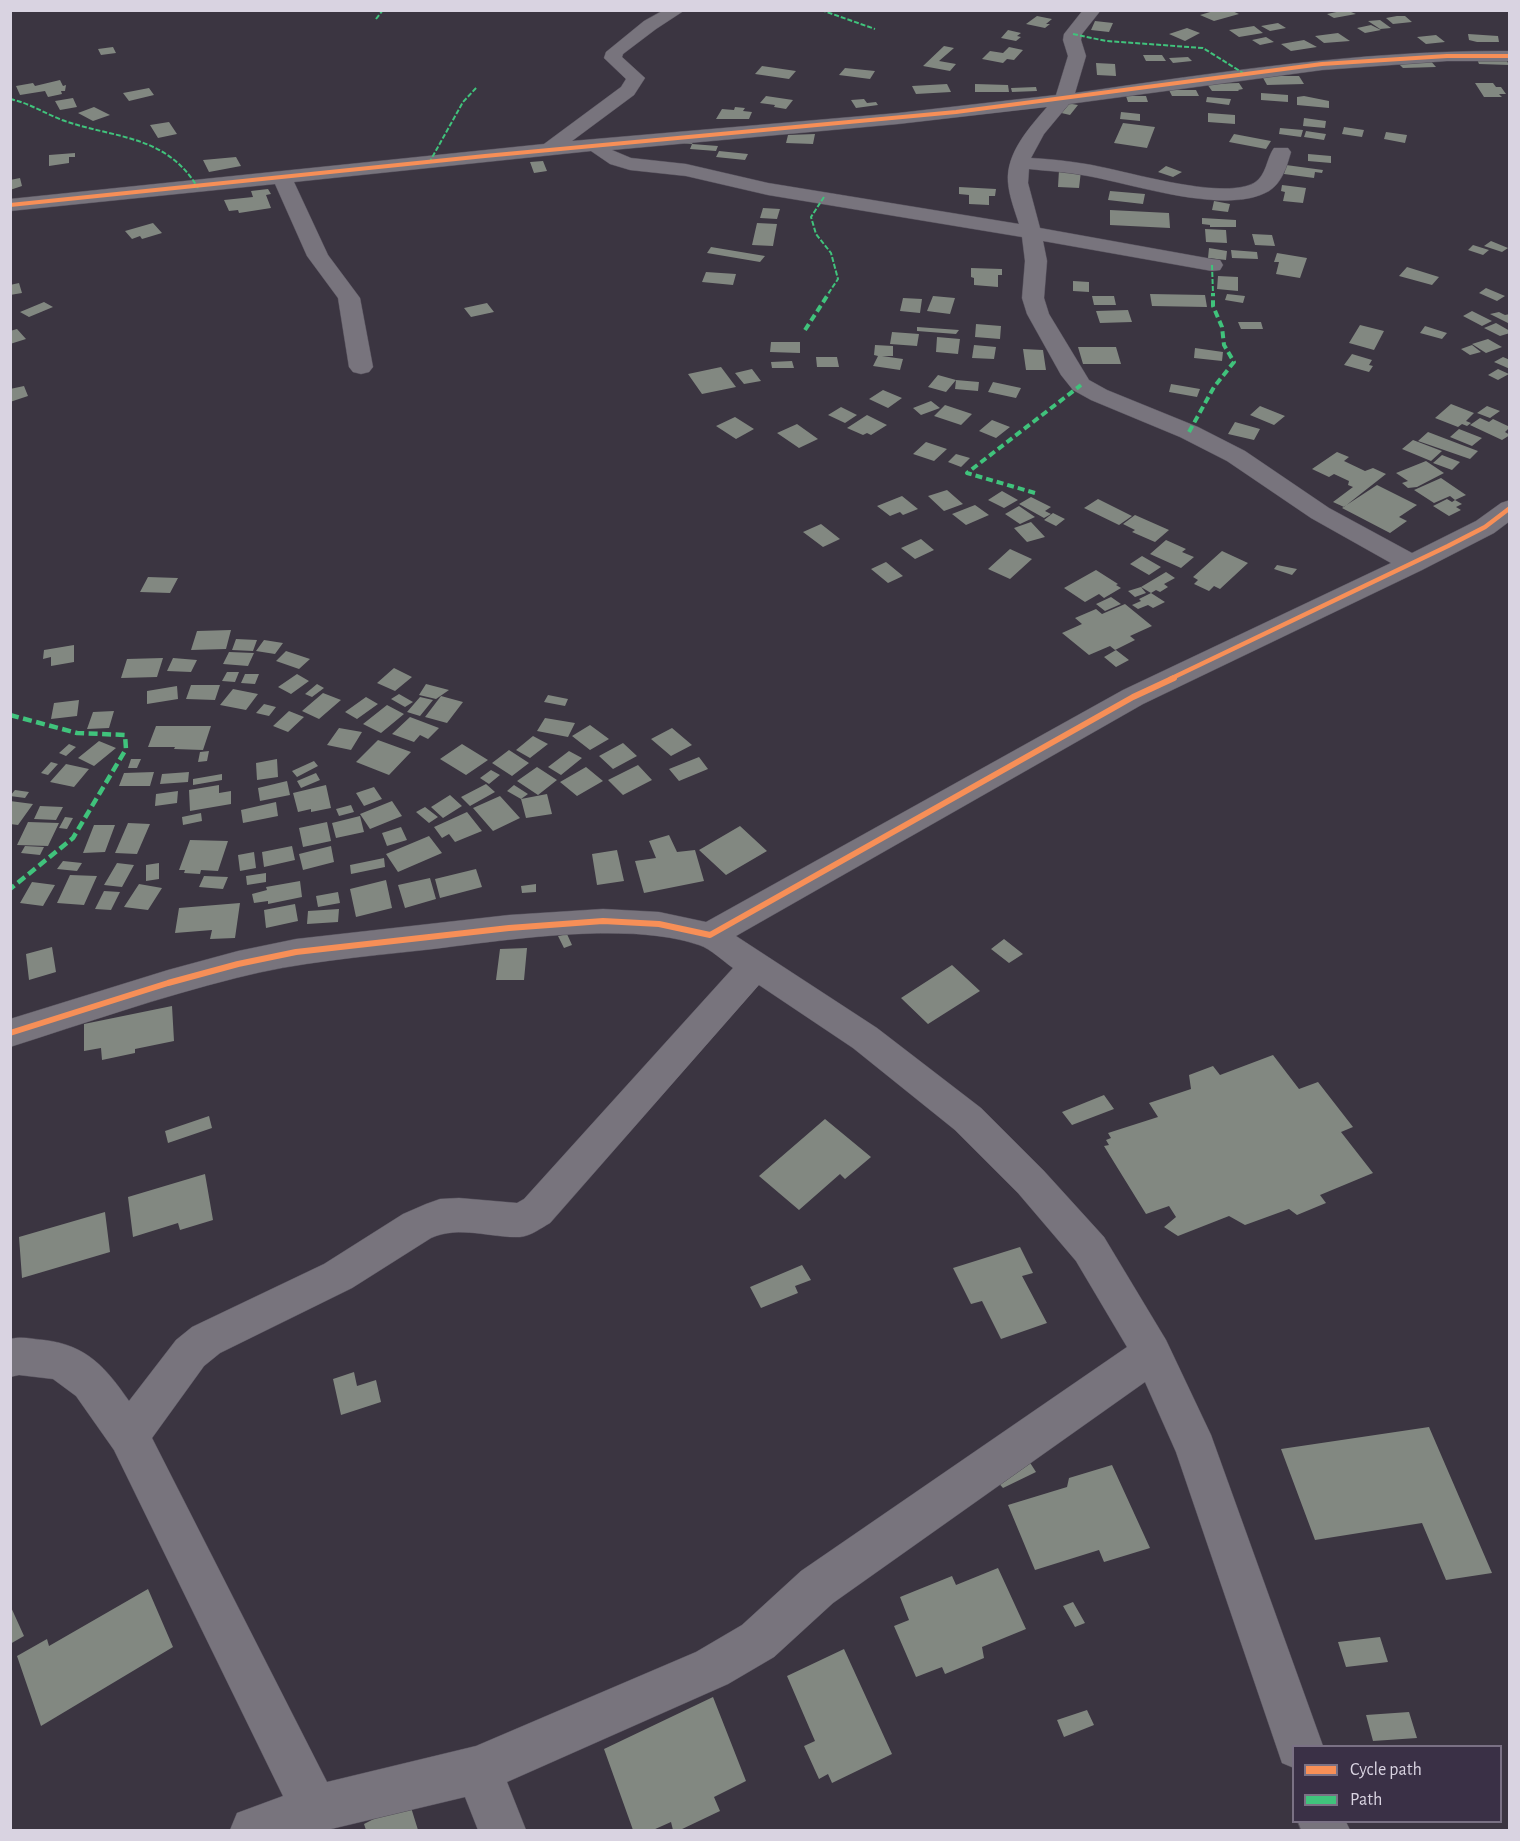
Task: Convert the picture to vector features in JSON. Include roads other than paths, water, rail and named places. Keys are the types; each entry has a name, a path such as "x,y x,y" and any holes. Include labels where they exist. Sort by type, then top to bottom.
{"street":[{"path":"550,150 628,91 636,78 613,58 615,52 650,25 678,10"},
{"path":"1093,10 1073,34 1072,40 1077,56 1064,99 1036,132 1019,162 1018,183 1031,231 1036,261 1033,298 1038,314 1073,375 1081,385 1099,395 1189,432 1236,456 1320,513 1413,564"},
{"path":"10,205 550,150 934,114 1339,62 1447,56 1509,56"},
{"path":"597,146 609,157 636,165 676,168 784,191 1031,231 1212,265"},
{"path":"1019,162 1088,170 1147,184 1234,194 1259,189 1275,172 1281,152"},
{"path":"283,179 318,256 349,298 362,367"},
{"path":"710,935 1133,697 1413,564 1485,527 1509,508"},
{"path":"10,1033 168,983 238,964 296,952 509,927 603,921 659,924 710,935 865,1038 968,1119 1031,1182 1090,1249 1152,1353 1196,1449 1299,1745"},
{"path":"129,1436 190,1353 206,1340 338,1276 417,1226 440,1216 459,1215 522,1220 537,1210 756,965"},
{"path":"254,1830 315,1809 478,1770 712,1668 758,1641 817,1587 1152,1353"},
{"path":"10,1358 19,1356 61,1361 90,1382 129,1436 315,1809"},
{"path":"478,1770 502,1830"}]}
